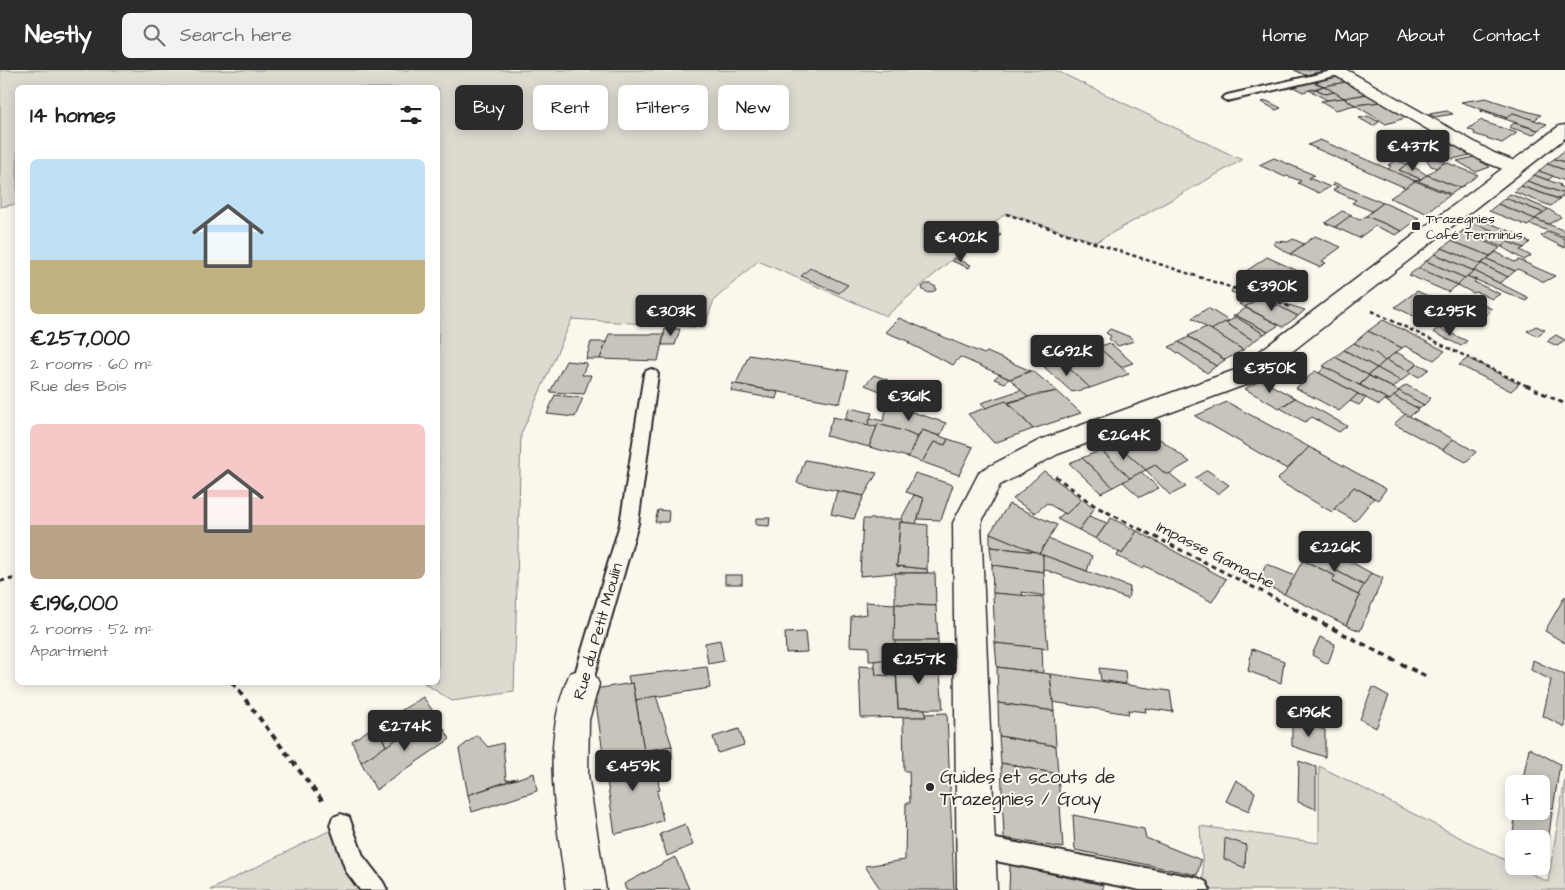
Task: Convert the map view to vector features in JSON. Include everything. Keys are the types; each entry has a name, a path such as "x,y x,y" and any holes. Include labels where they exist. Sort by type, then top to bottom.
{"street":[{"path":"1337,71 1480,152 1514,167"},
{"path":"977,890 967,523 990,478 1049,447 1244,376 1514,167 1565,130"},
{"name":"Rue du Petit Moulin","path":"582,684 572,720 570,775 586,890"}],"lane":[{"path":"1227,98 1337,71"},
{"name":"Rue du Petit Moulin","path":"582,684 628,524 651,374"},
{"path":"341,825 354,863 375,890"},
{"path":"976,850 996,850 1198,890"}],"path":[{"path":"1006,214 1322,317"},
{"path":"1347,298 1565,404"},
{"name":"Impasse Gamache","path":"1029,457 1095,506 1425,676"},
{"path":"0,581 15,578"},
{"path":"234,685 341,825"}],"shaded area":[{"path":"0,70 1055,70 1242,160 1096,242 1006,213 886,316 758,261 714,300 704,328 572,319 521,434 514,692 452,701 427,685 440,685 440,85 15,85 15,204 0,207"},
{"path":"1319,766 1505,860 1505,875 1534,875 1548,882 1565,779 1565,890 1204,890 1200,826 1319,843"},
{"path":"341,825 375,890 210,890"}],"building":[{"path":"1294,70 1325,70 1326,71 1305,75"},
{"path":"1334,76 1346,82 1324,86 1313,81"},
{"path":"1312,82 1324,86 1303,92 1293,87"},
{"path":"1346,82 1368,94 1344,98 1324,86"},
{"path":"1324,86 1334,92 1326,94 1316,89"},
{"path":"1316,89 1326,94 1334,92 1344,98 1327,100 1309,90"},
{"path":"1368,94 1381,102 1355,105 1344,98"},
{"path":"1343,98 1355,105 1336,110 1321,101"},
{"path":"1486,98 1541,115 1534,120 1513,113 1507,118 1461,102"},
{"path":"1267,101 1281,108 1276,110 1262,102"},
{"path":"1381,102 1408,117 1386,124 1355,105"},
{"path":"1483,110 1507,118 1480,111"},
{"path":"1447,111 1453,114 1435,117 1429,114"},
{"path":"1513,113 1547,124 1538,130 1505,119"},
{"path":"1368,116 1379,122 1373,126 1359,118"},
{"path":"1481,120 1517,133 1502,143 1474,134 1475,132 1468,129"},
{"path":"1514,123 1538,130 1533,135 1509,127"},
{"path":"1320,140 1415,181 1406,188 1308,145"},
{"path":"1453,145 1470,155 1453,159 1435,148"},
{"path":"1565,150 1565,162 1554,159"},
{"path":"1432,157 1445,162 1437,168 1431,166 1427,160"},
{"path":"1474,157 1490,167 1476,172 1457,161"},
{"path":"1274,158 1314,175 1309,178 1330,187 1319,193 1298,183 1301,181 1285,177 1259,165"},
{"path":"1554,159 1565,162 1565,170 1547,164"},
{"path":"1396,160 1407,164 1399,170 1421,179 1415,181 1388,169 1391,166 1388,165"},
{"path":"1445,162 1478,175 1460,188 1427,175"},
{"path":"1407,164 1427,175 1421,179 1399,170"},
{"path":"1547,164 1565,170 1565,181 1539,171"},
{"path":"1539,171 1553,176 1548,180 1534,175"},
{"path":"1427,175 1460,188 1451,194 1418,181"},
{"path":"1534,175 1561,185 1559,186 1565,188 1565,194 1527,181"},
{"path":"1415,181 1450,195 1426,213 1390,198"},
{"path":"1527,181 1565,194 1559,199 1521,186"},
{"path":"1335,183 1383,203 1372,211 1352,203 1356,200 1333,190 1338,187 1332,185"},
{"path":"1521,186 1559,199 1551,206 1514,192"},
{"path":"1510,194 1548,209 1544,213 1505,198"},
{"path":"1505,198 1544,213 1535,219 1498,204"},
{"path":"1383,203 1419,218 1402,231 1366,216"},
{"path":"1498,204 1535,219 1528,226 1489,211"},
{"path":"1548,209 1561,217 1549,224 1535,219"},
{"path":"1342,211 1352,215 1335,227 1325,223"},
{"path":"1350,216 1360,220 1366,216 1402,231 1396,235 1375,226 1359,238 1335,227"},
{"path":"1479,219 1517,234 1515,236 1530,242 1524,248 1508,242 1512,238 1473,223"},
{"path":"1535,219 1565,231 1565,237 1530,224"},
{"path":"1473,223 1512,238 1502,247 1462,231"},
{"path":"992,232 1001,235 995,240 987,237"},
{"path":"1461,232 1500,248 1490,256 1451,241"},
{"path":"1547,232 1565,239 1565,248 1541,236"},
{"path":"1315,236 1341,247 1322,261 1326,263 1319,267 1290,254"},
{"path":"1293,239 1304,244 1290,254 1273,244 1276,241 1288,242"},
{"path":"1451,241 1490,256 1481,264 1442,248"},
{"path":"1508,242 1524,248 1520,250 1531,256 1524,260 1502,247"},
{"path":"1442,248 1481,264 1474,271 1435,254"},
{"path":"1496,252 1514,262 1519,260 1555,276 1544,282 1518,269 1515,271 1487,259"},
{"path":"1435,254 1474,271 1465,278 1426,261"},
{"path":"1267,257 1300,272 1277,288 1245,272"},
{"path":"954,258 971,265 969,268 952,261"},
{"path":"1487,259 1515,271 1508,277 1482,264"},
{"path":"1426,261 1465,278 1458,285 1418,268"},
{"path":"1481,264 1508,277 1499,283 1474,271"},
{"path":"810,268 848,285 839,293 801,276"},
{"path":"1418,268 1458,285 1448,292 1409,275"},
{"path":"1474,271 1529,298 1526,301 1467,276"},
{"path":"1467,276 1476,280 1474,282 1500,294 1492,299 1477,292 1473,293 1458,285"},
{"path":"926,284 936,287 936,290 929,293 923,290 922,287"},
{"path":"1233,287 1261,297 1245,307 1239,304 1248,298 1231,292"},
{"path":"1417,291 1467,314 1456,322 1443,316 1432,325 1395,307"},
{"path":"1464,296 1492,309 1486,315 1457,302"},
{"path":"1261,297 1298,316 1283,327 1245,307"},
{"path":"1270,299 1305,310 1298,316 1269,301"},
{"path":"1208,308 1229,321 1211,330 1192,318"},
{"path":"1246,308 1279,325 1268,332 1235,315"},
{"path":"1235,315 1268,332 1264,334 1233,316"},
{"path":"1236,317 1264,334 1254,341 1226,323"},
{"path":"899,318 984,354 987,352 1031,371 1010,379 960,357 953,365 908,343 910,342 885,332"},
{"path":"1383,320 1445,351 1434,360 1405,346 1402,348 1368,331"},
{"path":"1225,322 1254,341 1243,350 1211,330"},
{"path":"1536,326 1545,330 1537,336 1527,331"},
{"path":"1206,327 1243,350 1225,360 1188,336"},
{"path":"1439,328 1467,341 1461,346 1433,332"},
{"path":"665,329 680,329 675,345 662,345"},
{"path":"1110,329 1130,337 1134,341 1118,346 1109,339 1111,336 1106,333"},
{"path":"1368,331 1402,348 1385,361 1354,343"},
{"path":"609,334 664,334 658,361 600,359"},
{"path":"1556,335 1565,340 1557,346 1547,341"},
{"path":"1189,337 1225,360 1216,366 1179,342"},
{"path":"591,342 606,342 600,359 586,359"},
{"path":"1179,342 1216,366 1207,373 1169,347"},
{"path":"1110,343 1133,363 1121,367 1098,347"},
{"path":"1354,343 1377,354 1385,361 1377,368 1344,350"},
{"path":"1098,347 1129,374 1090,388 1060,360"},
{"path":"1344,350 1377,368 1368,375 1335,357"},
{"path":"1396,352 1418,364 1408,371 1386,360"},
{"path":"749,355 848,371 840,403 736,384"},
{"path":"1335,357 1369,376 1359,385 1323,366"},
{"path":"1468,358 1519,384 1511,391 1459,365"},
{"path":"1386,360 1411,373 1401,381 1377,368"},
{"path":"566,361 587,363 582,375 591,375 584,394 550,392"},
{"path":"1061,361 1090,388 1072,392 1044,367"},
{"path":"1418,364 1429,369 1419,377 1408,371"},
{"path":"1325,367 1390,400 1385,400 1379,405 1319,373"},
{"path":"1377,368 1401,381 1393,388 1368,375"},
{"path":"1031,371 1057,391 1028,397 1010,379"},
{"path":"1315,371 1358,394 1339,411 1296,388"},
{"path":"999,374 1009,379 1005,383 994,379"},
{"path":"874,375 888,380 880,391 865,385"},
{"path":"1369,376 1399,391 1390,400 1360,385"},
{"path":"1261,380 1295,398 1279,408 1245,389"},
{"path":"733,383 778,392 776,399 731,391"},
{"path":"1406,385 1431,398 1424,405 1398,391"},
{"path":"1021,390 1028,397 986,408 981,403"},
{"path":"1057,391 1081,413 1033,429 1009,403 1038,394"},
{"path":"1399,391 1424,405 1419,409 1394,396"},
{"path":"1358,394 1366,398 1359,405 1350,401"},
{"path":"555,395 583,398 575,417 547,414"},
{"path":"1394,396 1419,409 1409,417 1385,400 1390,400"},
{"path":"1295,398 1347,426 1339,432 1312,417 1305,422 1280,408"},
{"path":"1006,401 1033,429 994,443 968,414"},
{"path":"1227,402 1309,447 1287,469 1195,416"},
{"path":"850,408 872,413 868,425 845,419"},
{"path":"887,408 906,410 946,423 940,436 922,430 917,437 878,424 877,427 868,425 870,418 883,421"},
{"path":"1405,414 1453,439 1443,450 1394,424"},
{"path":"833,417 877,427 869,447 826,436"},
{"path":"878,424 917,437 908,457 869,447"},
{"path":"922,430 948,439 945,445 934,442 922,462 908,457"},
{"path":"1152,433 1190,462 1167,475 1155,465 1146,470 1120,447"},
{"path":"948,439 973,447 959,475 922,462 934,442 945,445"},
{"path":"1453,439 1476,452 1466,462 1443,450"},
{"path":"1118,444 1146,470 1130,478 1101,450"},
{"path":"1309,447 1386,489 1378,500 1354,487 1332,512 1277,480"},
{"path":"1101,450 1130,478 1113,487 1082,458"},
{"path":"1082,458 1113,487 1101,493 1069,463"},
{"path":"805,460 877,473 864,496 797,483"},
{"path":"1155,465 1167,475 1169,473 1186,487 1170,495 1146,470"},
{"path":"1207,470 1229,485 1218,494 1195,478"},
{"path":"1044,471 1082,499 1066,514 1047,503 1035,513 1013,499"},
{"path":"1141,472 1159,488 1140,497 1123,482"},
{"path":"915,473 953,485 941,520 917,519 924,498 906,492"},
{"path":"1354,487 1374,498 1355,521 1334,509"},
{"path":"837,491 864,496 854,519 831,514"},
{"path":"914,495 924,498 916,524 902,522 901,519"},
{"path":"1082,499 1094,509 1079,530 1057,519 1064,513 1066,514"},
{"path":"1009,504 1057,525 1039,554 990,533"},
{"path":"658,510 669,511 668,522 655,522"},
{"path":"1089,516 1107,523 1096,539 1079,530"},
{"path":"756,518 770,518 769,526 756,525"},
{"path":"1111,518 1137,531 1122,554 1096,539"},
{"path":"863,519 902,519 902,522 900,522 897,566 927,569 928,573 860,576"},
{"path":"900,522 928,525 927,569 897,566"},
{"path":"1137,531 1226,579 1212,602 1145,566 1143,569 1117,556 1119,552 1122,554"},
{"path":"990,533 1036,552 990,547"},
{"path":"1048,539 1092,556 1087,571 1039,554"},
{"path":"1317,543 1371,573 1365,586 1333,569 1336,565 1312,551"},
{"path":"990,547 1036,552 1043,555 1044,572 992,565"},
{"path":"1312,551 1336,565 1333,569 1365,586 1358,595 1332,582 1335,576 1305,561"},
{"path":"1043,555 1130,587 1128,599 1043,569"},
{"path":"1303,560 1335,576 1332,582 1360,596 1346,625 1284,594"},
{"path":"1266,564 1295,576 1284,594 1259,582"},
{"path":"992,565 1044,572 1045,596 1022,592 1023,596 993,593"},
{"path":"895,573 935,573 936,606 895,604"},
{"path":"1371,573 1383,578 1360,631 1346,625 1360,596 1358,595"},
{"path":"725,575 742,575 742,584 725,584"},
{"path":"993,593 1043,597 1048,649 995,643"},
{"path":"1565,596 1565,643 1545,631"},
{"path":"866,602 895,604 896,660 869,661 869,647 850,646 851,616 867,614"},
{"path":"895,604 936,606 938,641 894,641"},
{"path":"805,632 807,652 786,653 785,633"},
{"path":"1320,637 1335,644 1328,664 1312,655"},
{"path":"720,640 724,661 708,664 705,643"},
{"path":"895,641 938,641 939,662 896,660"},
{"path":"995,643 1042,648 1043,673 997,667"},
{"path":"1252,649 1284,661 1281,683 1248,671"},
{"path":"896,660 896,676 876,675 874,661"},
{"path":"896,660 939,662 943,709 898,709"},
{"path":"1533,660 1565,675 1565,727 1543,716 1551,680 1531,670"},
{"path":"859,666 875,667 876,675 896,676 898,709 925,709 926,717 861,718"},
{"path":"707,667 710,688 636,700 633,683 630,684 628,676"},
{"path":"997,667 1050,674 1054,711 998,703"},
{"path":"1099,668 1125,671 1126,684 1101,680"},
{"path":"1050,674 1170,691 1173,712 1145,708 1146,712 1128,710 1129,714 1053,702"},
{"path":"633,683 644,750 604,760 594,689"},
{"path":"1373,687 1389,696 1376,728 1360,719"},
{"path":"656,696 672,746 644,751 636,700"},
{"path":"423,697 435,714 410,731 399,712"},
{"path":"998,703 1054,711 1056,746 999,736"},
{"name":"Guides et scouts de Trazegnies / Gouy","path":"947,713 954,890 881,890 865,866 905,860 906,803 910,803 909,771 904,771 903,717 926,717 925,714"},
{"path":"435,714 450,739 376,790 361,762"},
{"path":"401,715 410,731 386,746 379,729"},
{"path":"1292,720 1325,730 1325,757 1292,746"},
{"path":"376,725 386,746 361,762 352,741"},
{"path":"739,729 744,745 718,753 713,737"},
{"path":"477,735 488,747 503,743 506,780 517,778 468,795 459,749"},
{"path":"999,736 1056,746 1058,774 1001,763"},
{"path":"672,746 672,759 646,764 644,751"},
{"path":"1529,748 1560,764 1553,809 1550,808 1550,775 1524,775"},
{"path":"644,750 646,764 654,762 660,790 657,791 663,820 645,827 615,834 604,760"},
{"path":"1299,761 1316,767 1316,809 1298,802"},
{"path":"1001,763 1058,774 1063,848 1004,838"},
{"path":"534,773 537,791 472,812 468,795"},
{"path":"1236,780 1255,792 1249,811 1226,801"},
{"path":"1550,811 1552,812 1550,830 1513,830 1515,820 1550,820"},
{"path":"1073,815 1144,829 1146,838 1201,860 1197,875 1075,850"},
{"path":"685,824 693,845 667,856 660,834"},
{"path":"1225,838 1246,845 1245,868 1224,859"},
{"path":"675,857 689,889 626,890 624,884"},
{"path":"1010,865 1103,885 1103,890 1009,890"}],"place":[{"name":"Trazegnies Café Terminus","path":"1416,226"},
{"name":"Guides et scouts de Trazegnies / Gouy","path":"930,787"}]}
